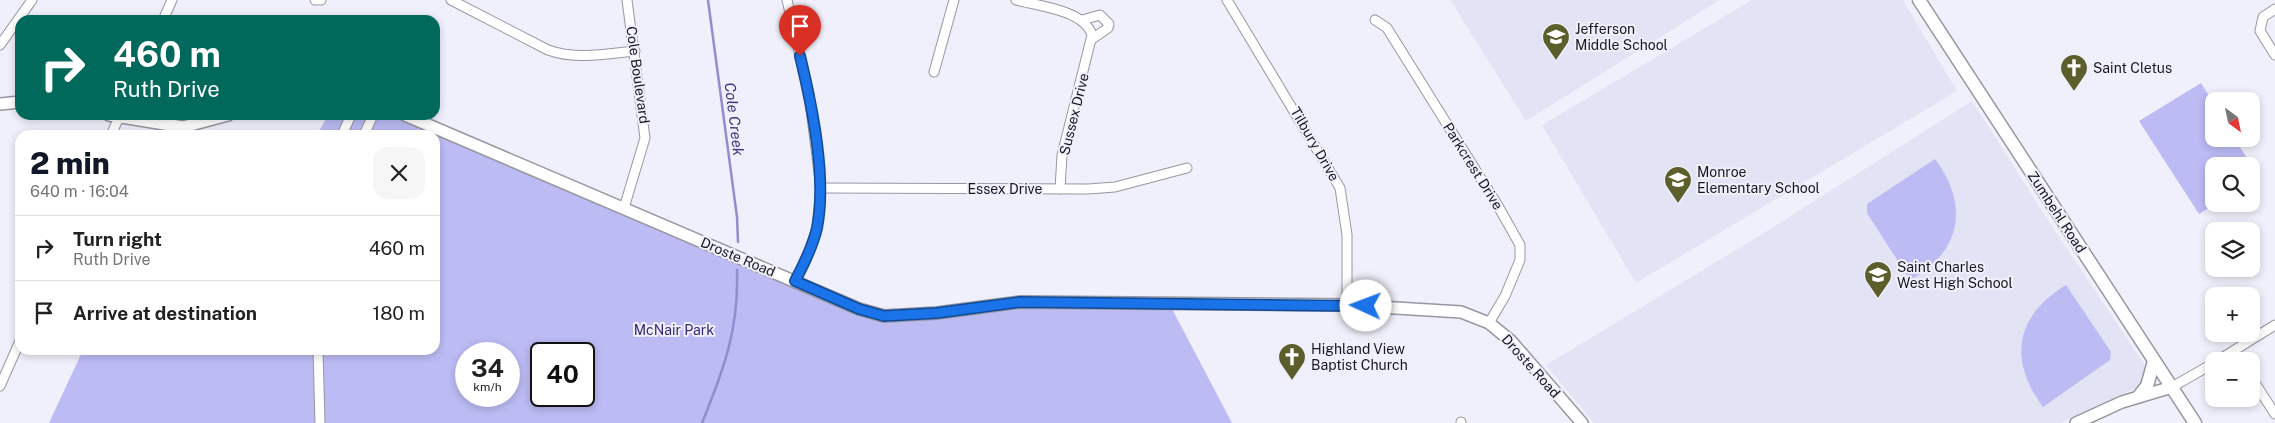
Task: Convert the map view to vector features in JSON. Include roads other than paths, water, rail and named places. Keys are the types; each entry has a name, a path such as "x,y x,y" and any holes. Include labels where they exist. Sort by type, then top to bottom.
{"main road":[{"name":"Zumbehl Road","path":"1919,0 2195,423"},
{"path":"2139,396 2147,386 2154,361"}],"street":[{"path":"21,15 32,0"},
{"path":"165,15 172,0"},
{"path":"315,0 321,0"},
{"path":"452,0 561,55 579,56 635,52"},
{"name":"Cole Boulevard","path":"624,208 645,138 627,0"},
{"path":"788,0 809,94 821,188 816,228 806,260 795,281"},
{"path":"934,72 954,0"},
{"path":"1016,0 1077,16 1090,27 1092,39 1103,34 1109,24 1100,15 1082,20"},
{"name":"Tilbury Drive","path":"1227,0 1340,188 1347,235 1347,305"},
{"path":"2275,9 2263,17 2260,32 2275,55"},
{"name":"Parkcrest Drive","path":"1375,20 1387,28 1502,212 1520,245 1519,264 1505,296 1489,323"},
{"path":"0,45 15,24"},
{"name":"Sussex Drive","path":"1060,189 1062,155 1092,39"},
{"path":"0,104 15,102"},
{"path":"140,120 183,127 209,120"},
{"name":"Droste Road","path":"417,120 859,309 884,316 937,313 1020,302 1347,305 1461,312 1489,323 1511,341 1582,423"},
{"name":"Essex Drive","path":"821,188 1060,189 1115,187 1187,168"},
{"path":"2235,351 2275,325"},
{"path":"0,386 15,352"},
{"path":"318,355 320,423"},
{"path":"2076,423 2101,410 2139,396 2172,387 2205,368"},
{"path":"2260,392 2275,414"}],"waterway":[{"name":"Cole Creek","path":"708,0 737,217 738,242"},
{"name":"Cole Creek","path":"702,423 729,348 735,311 737,270"}],"place":[{"name":"Jefferson Middle School","path":"1556,61"},
{"name":"Saint Cletus","path":"2074,92"},
{"name":"Monroe Elementary School","path":"1678,204"},
{"name":"Saint Charles West High School","path":"1878,299"},
{"name":"Highland View Baptist Church","path":"1292,381"}],"park label":[{"name":"McNair Park","path":"674,330"}]}
